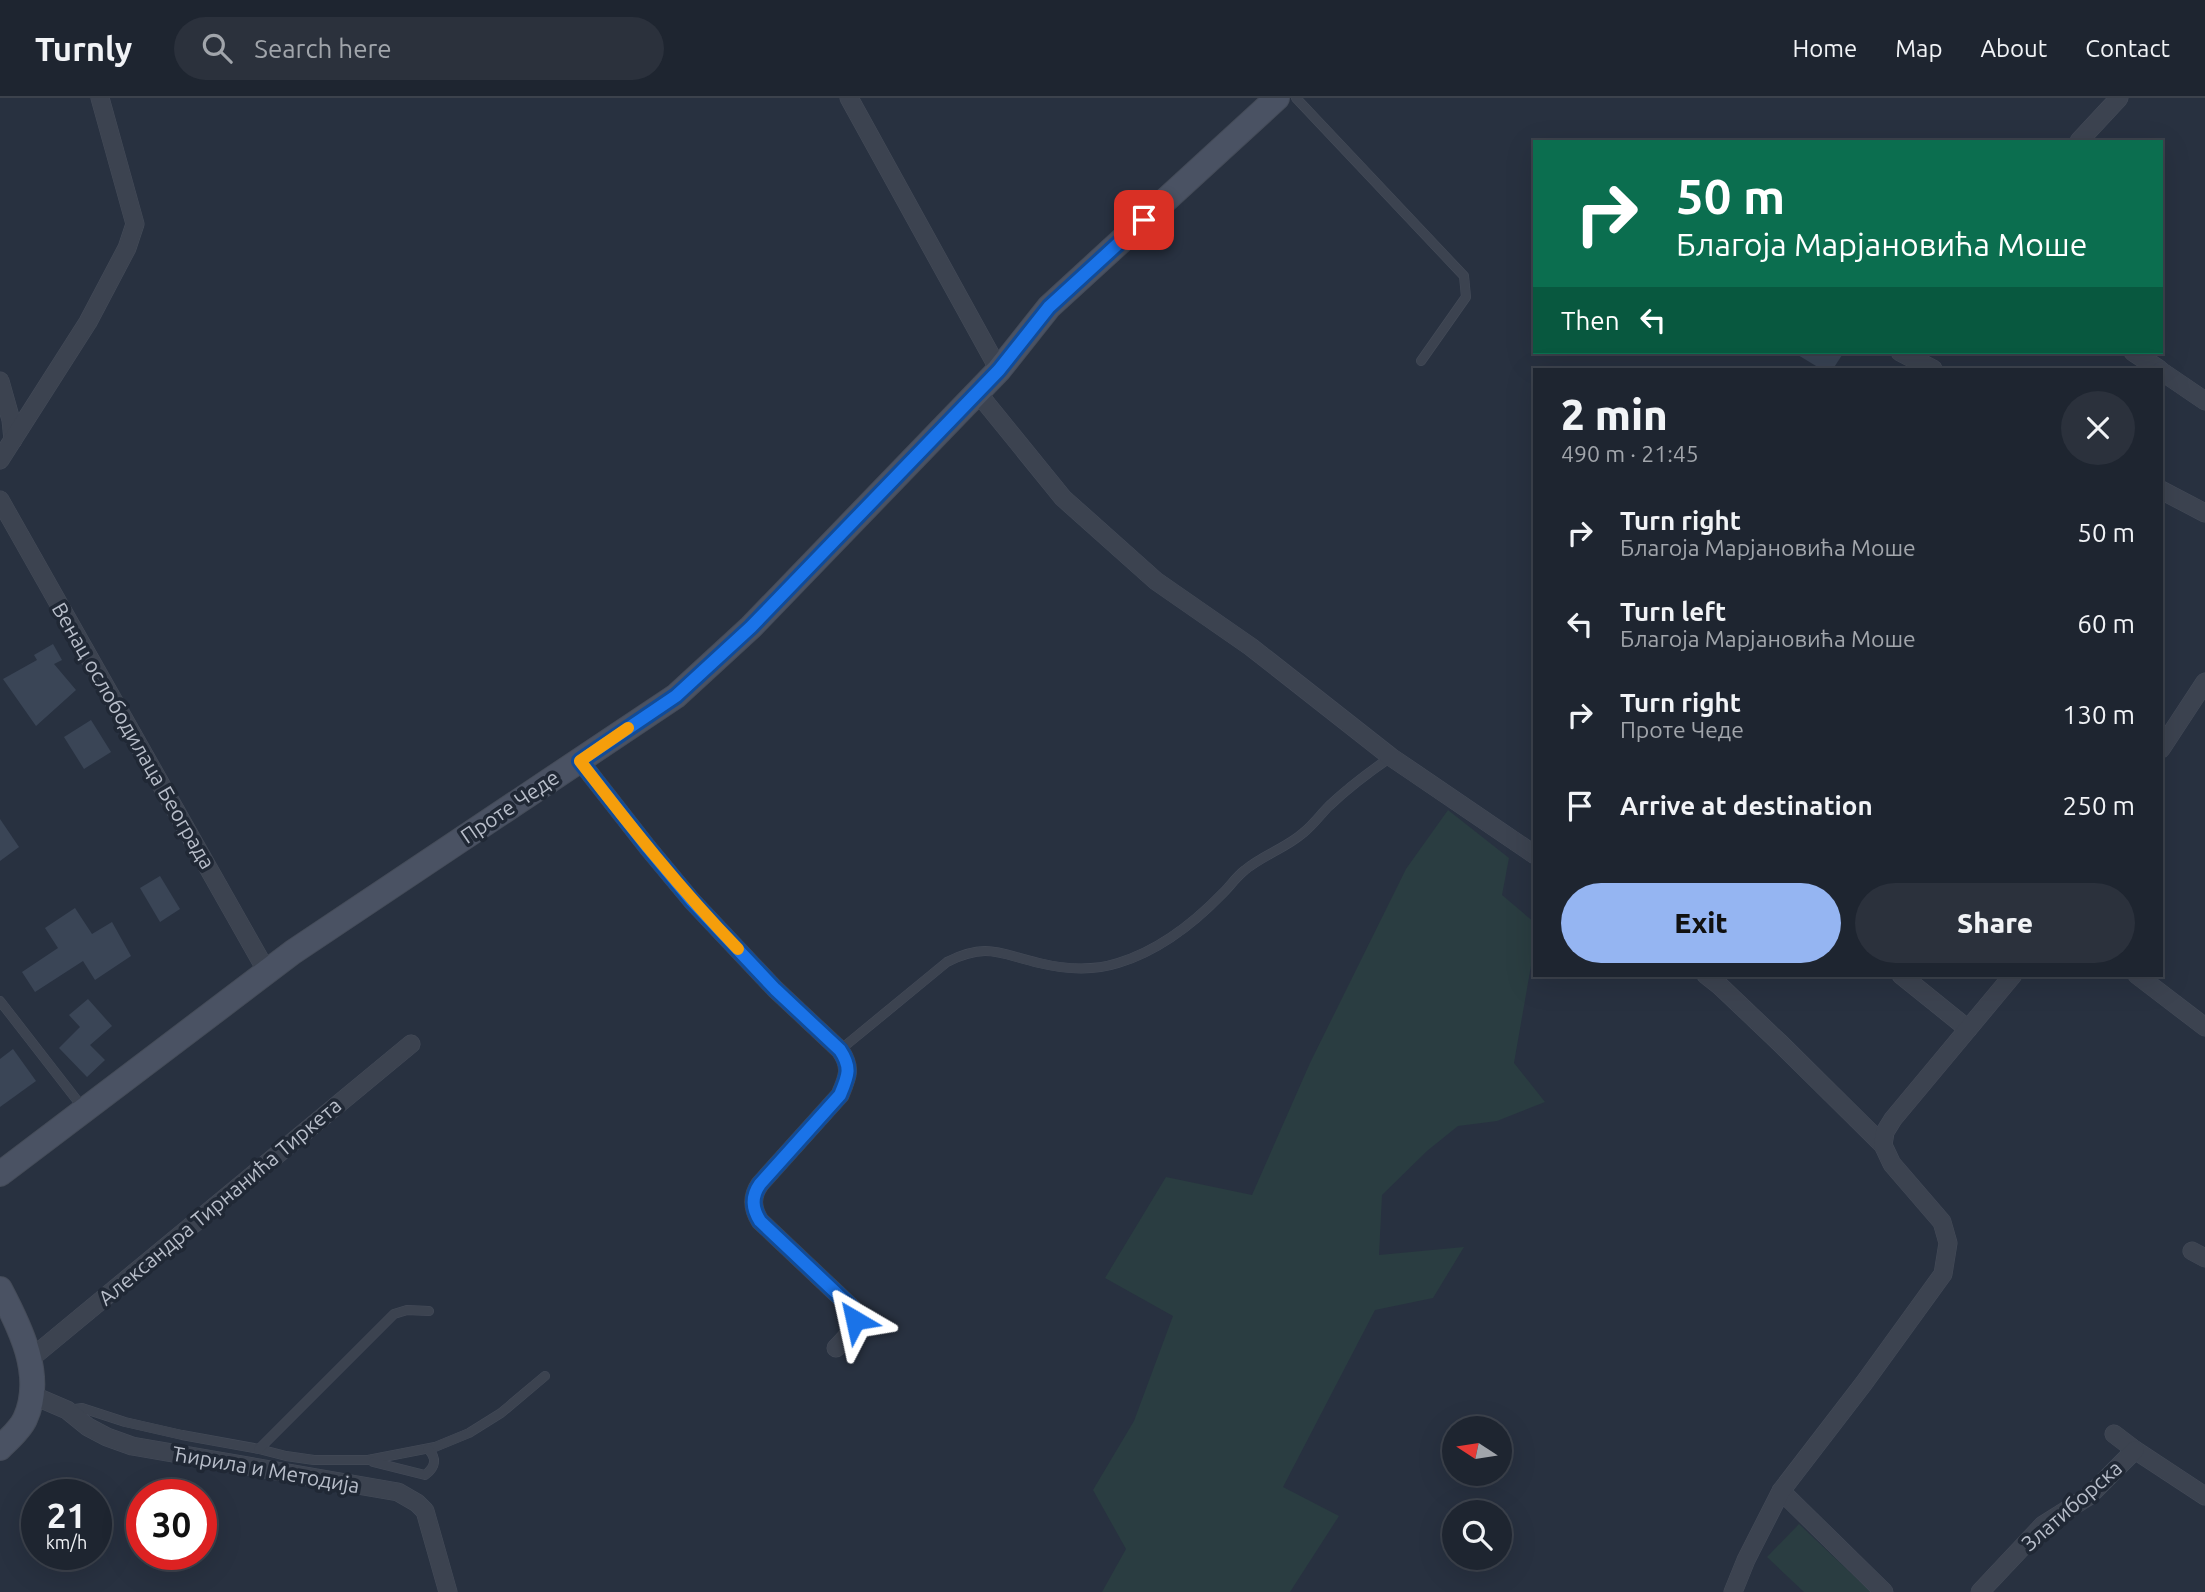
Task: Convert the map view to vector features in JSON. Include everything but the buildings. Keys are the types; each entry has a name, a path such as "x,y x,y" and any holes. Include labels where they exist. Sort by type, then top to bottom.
{"street":[{"path":"0,460 88,322 127,248 135,224 100,98"},
{"path":"849,98 999,370"},
{"name":"Проте Чеде","path":"0,1174 293,952 676,696 751,627 999,370 1049,307 1278,98"},
{"path":"2080,140 2119,98"},
{"path":"1904,354 1931,368"},
{"path":"2136,354 2157,368"},
{"path":"2163,372 2205,401"},
{"path":"0,381 13,440"},
{"path":"977,392 1063,498 1156,582 1251,647 1391,757 1533,854"},
{"path":"2163,491 2205,513"},
{"name":"Венац ослободилаца Београда","path":"0,500 267,972"},
{"path":"2163,746 2205,682"},
{"path":"580,761 692,901 775,989 840,1050 848,1062 847,1079 840,1095 760,1184 753,1198 760,1221 852,1308 854,1325 849,1335 836,1348"},
{"path":"1709,977 1781,1044 1882,1145 1892,1164 1942,1222 1948,1243 1943,1274 1781,1492 1746,1560 1733,1592"},
{"path":"1903,977 1968,1029"},
{"path":"1882,1145 1885,1132 1893,1119 2011,977"},
{"path":"2140,977 2205,1027"},
{"name":"Александра Тирнанића Тиркета","path":"29,1360 411,1044"},
{"path":"0,1289 22,1331 33,1383 24,1420 0,1448"},
{"name":"Ћирила и Методија","path":"32,1395 67,1410 88,1427 107,1437 132,1446 398,1492 425,1511 448,1592"},
{"path":"2114,1434 2205,1496"},
{"name":"Златиборска","path":"1980,1592 2043,1525 2089,1496 2135,1450"},
{"path":"1781,1492 1884,1592"}],"lane":[{"path":"1296,98 1464,276 1466,297 1421,361"},
{"path":"840,1050 947,962 961,955 990,950 1077,968 1114,964 1148,950 1207,909 1253,863 1291,843 1305,832 1350,787 1391,757"},
{"path":"0,1001 84,1110"},
{"path":"259,1448 394,1314 407,1310 429,1311"},
{"path":"67,1410 82,1408 182,1435 259,1448 286,1456 314,1460 368,1460 452,1441 485,1424 545,1377"},
{"path":"368,1460 425,1475 434,1465 432,1453 428,1448"}],"green space":[{"path":"1448,810 1509,858 1502,895 1533,921 1533,954 1514,1063 1545,1102 1497,1121 1458,1126 1427,1151 1382,1195 1379,1255 1464,1247 1433,1298 1375,1310 1283,1487 1339,1516 1290,1592 1102,1592 1126,1549 1093,1490 1134,1421 1173,1316 1105,1278 1166,1177 1252,1195 1310,1063 1406,869"},
{"path":"1799,1524 1871,1592 1804,1592 1767,1557"}],"slow traffic":[{"path":"628,728 580,761 662,866 738,949"}],"route":[{"path":"855,1320 852,1308 760,1221 753,1198 760,1184 840,1095 847,1079 848,1062 840,1050 775,989 692,901 580,761 676,696 751,627 999,370 1049,307 1144,220"}]}
